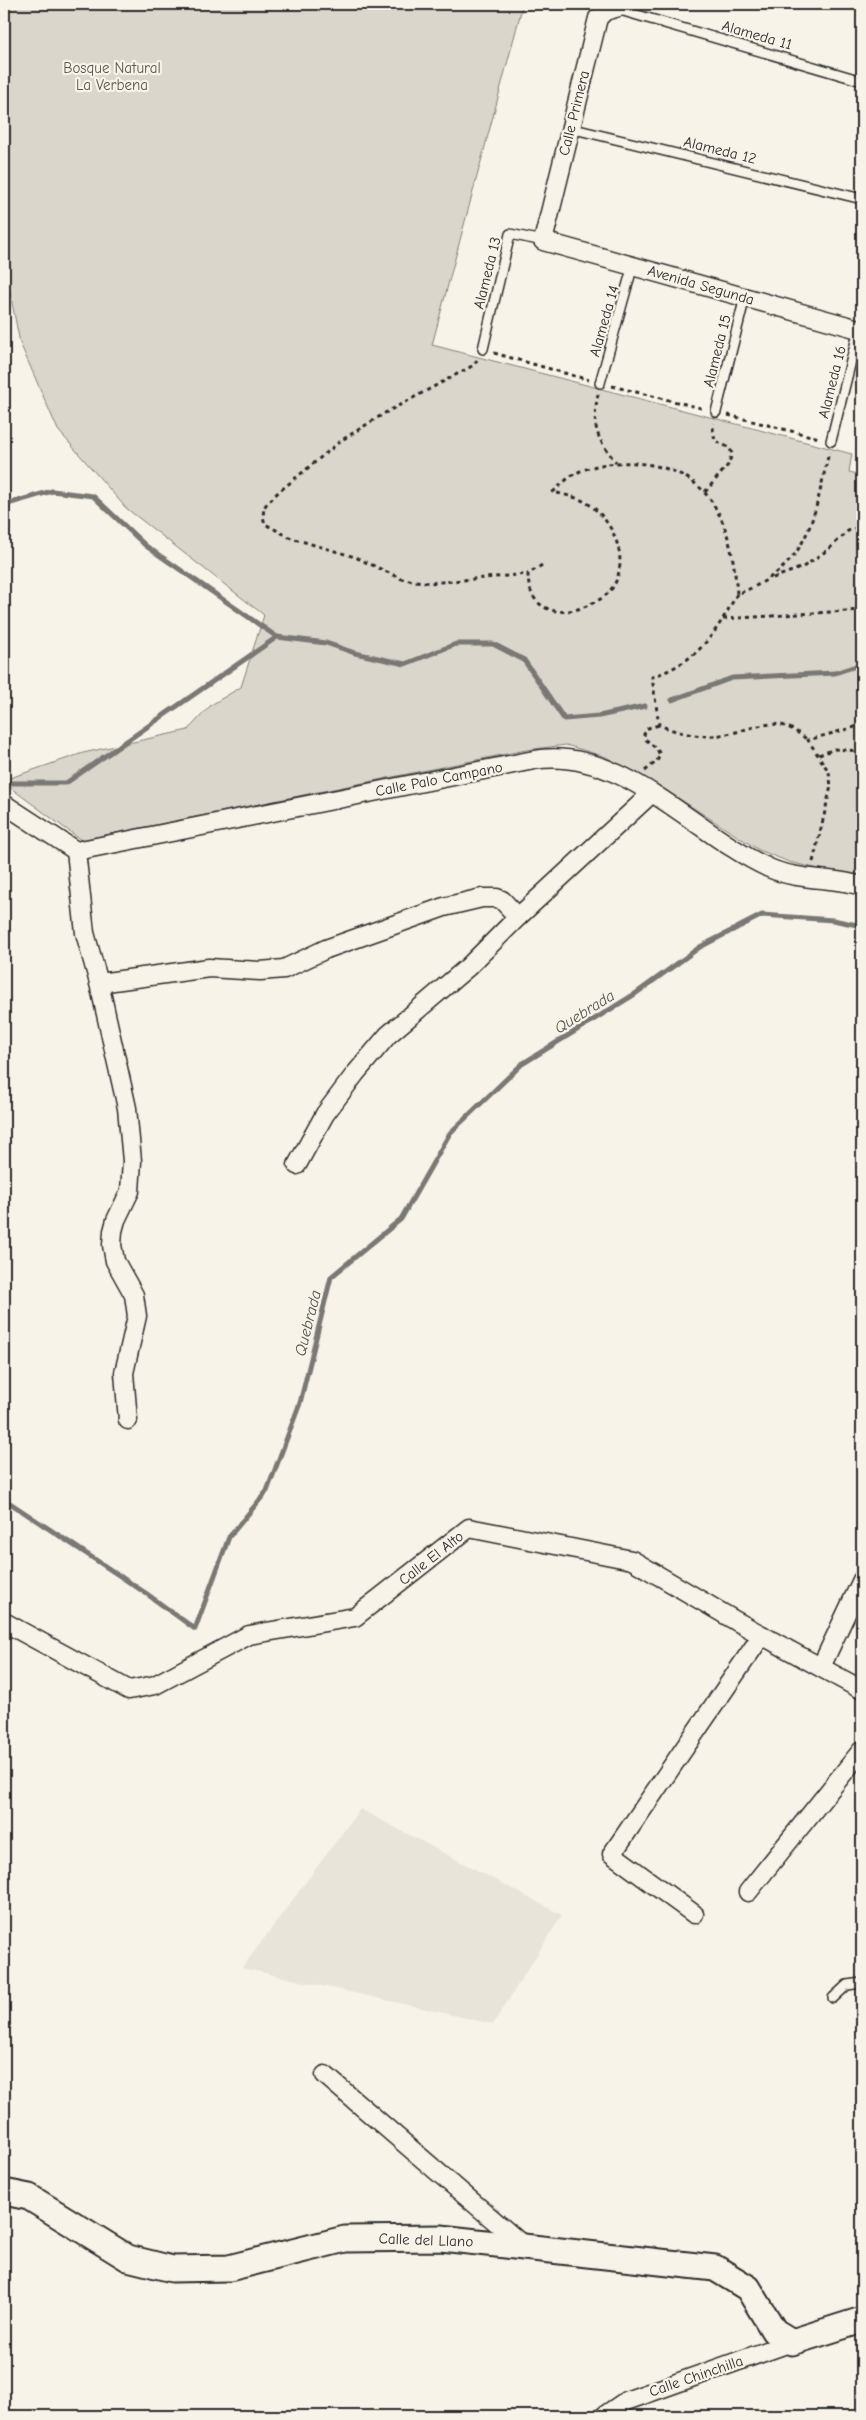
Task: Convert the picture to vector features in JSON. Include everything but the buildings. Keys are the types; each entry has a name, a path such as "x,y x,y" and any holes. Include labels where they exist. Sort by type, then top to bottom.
{"main road":[{"name":"Calle del Llano","path":"4,2192 29,2197 128,2258 172,2269 229,2268 345,2239 441,2238 716,2268 748,2288 774,2330 792,2342"},
{"path":"792,2342 862,2320"}],"street":[{"name":"Calle Primera","path":"543,241 598,18 605,11 622,6"},
{"name":"Avenida Segunda","path":"543,241 860,330"},
{"name":"Calle Palo Campano","path":"76,851 560,757 588,762 652,793 750,858 771,869 862,886"},
{"path":"297,1166 325,1114 388,1035 468,967 518,917 652,793"},
{"path":"4,804 76,851 85,933 99,983 127,1108 132,1161 130,1191 112,1231 115,1261 134,1296 137,1316 124,1373 128,1420"},
{"path":"99,983 209,968 260,971 284,969 326,949 444,907 482,898 502,900 518,917"},
{"name":"Calle El Alto","path":"4,1622 129,1690 155,1685 250,1635 355,1617 469,1528 632,1560 862,1690"},
{"path":"821,1667 862,1580"},
{"path":"694,1914 612,1854 762,1635"},
{"path":"748,1892 862,1750"},
{"path":"325,2075 525,2247"},
{"name":"Calle Chinchilla","path":"604,2416 626,2401 792,2342"}],"lane":[{"name":"Alameda 11","path":"622,6 862,80"},
{"name":"Alameda 12","path":"570,128 862,198"},
{"name":"Alameda 13","path":"483,350 510,234 543,241"},
{"name":"Alameda 14","path":"600,383 634,265"},
{"name":"Alameda 15","path":"716,412 745,297"},
{"name":"Alameda 16","path":"831,440 860,330"},
{"path":"833,1998 848,1985 862,1983"}],"path":[{"path":"542,565 528,574 430,583 402,579 355,557 292,538 265,524 263,516 264,507 275,495 342,440 393,409 474,365 483,350 600,383 831,440 817,505 805,539 780,572 768,580"},
{"path":"600,383 594,422 604,448 616,462"},
{"path":"705,492 728,465 732,454 730,448 715,440 713,436 716,412"},
{"path":"528,574 528,582 533,596 543,607 557,613 571,612 597,602 610,591 619,570 619,550 614,534 601,515 580,499 553,492 575,473 606,463 628,462 659,467 684,476 705,492 724,525 733,556 737,594 723,620 699,651 669,671 652,677 659,725"},
{"path":"737,594 803,567 829,549 848,531 856,528 862,531"},
{"path":"723,620 862,610"},
{"path":"632,783 660,755 657,749 644,738 648,728 659,725 674,731 698,736 726,734 767,724 784,726 808,740 829,772 831,786 810,876"},
{"path":"808,740 862,725"},
{"path":"819,755 834,749 862,751"}],"shaded area":[{"path":"360,1809 562,1915 493,2024 242,1968"}],"green space":[{"name":"Bosque Natural La Verbena","path":"4,4 523,4 432,345 852,454 849,472 862,475 862,879 789,862 759,850 667,791 606,757 566,745 526,750 81,840 4,783 4,780 83,753 188,730 211,705 241,687 264,615 126,508 58,430 20,343 4,262"}],"waterway":[{"path":"4,505 52,491 93,496 146,546 277,637 326,643 355,653 405,664 456,644 493,644 524,660 564,719 599,716 645,706"},
{"path":"4,783 66,783 277,637"},
{"path":"672,700 732,678 835,673 862,664"},
{"name":"Quebrada","path":"4,1499 147,1594 195,1629 229,1537 267,1491 300,1403 331,1277 401,1219 450,1133 522,1064 635,994 700,947 762,915 833,920 862,926"}]}
